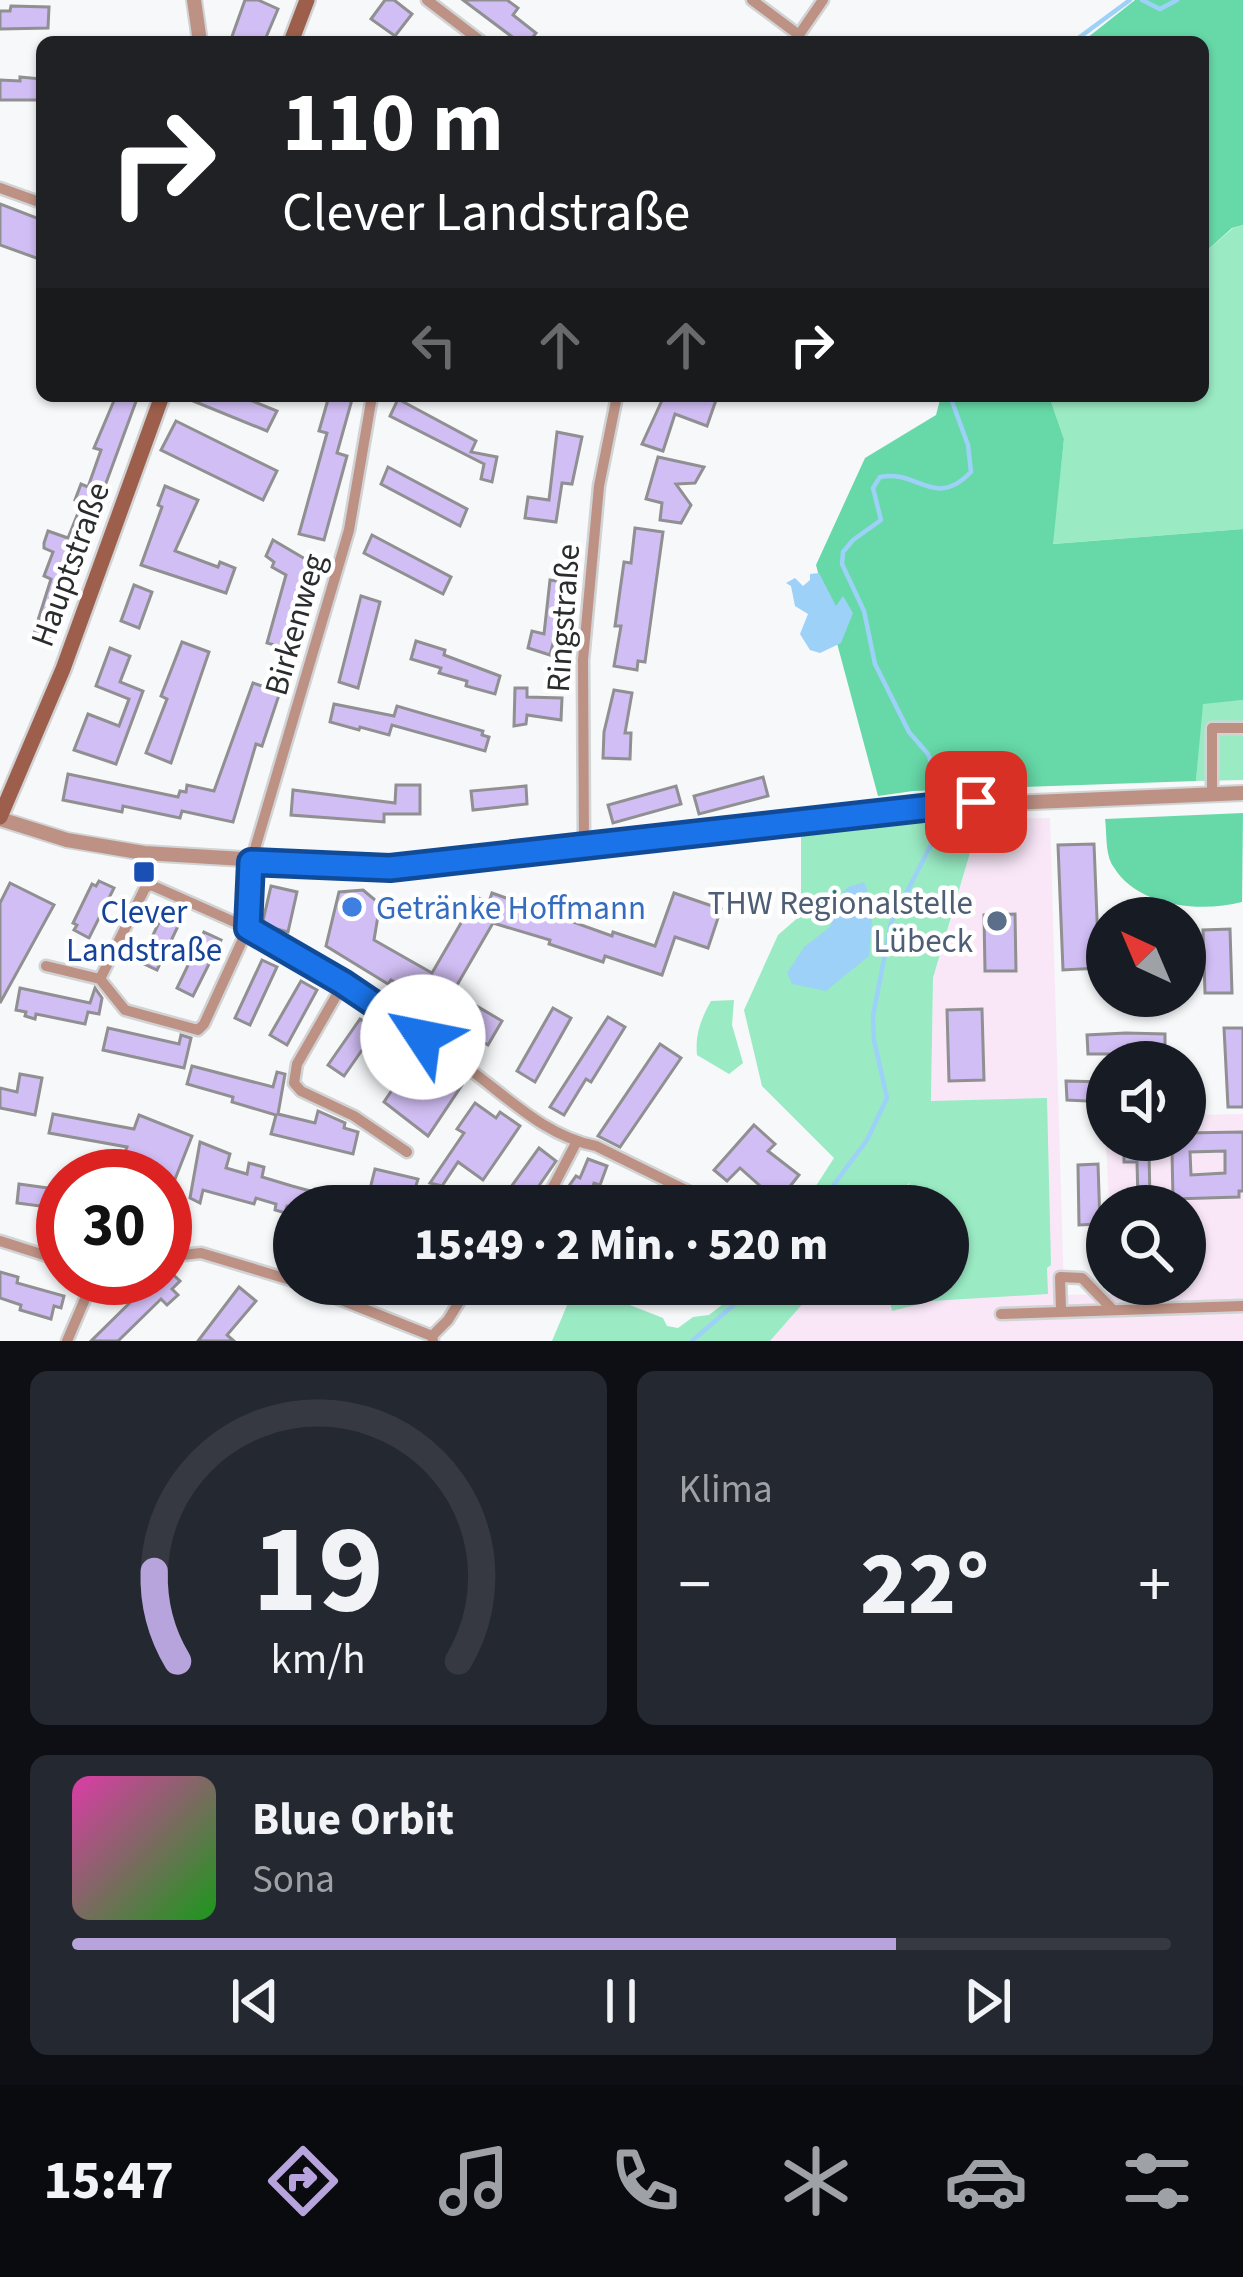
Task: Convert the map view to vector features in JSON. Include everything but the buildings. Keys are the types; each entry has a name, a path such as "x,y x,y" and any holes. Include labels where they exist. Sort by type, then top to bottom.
{"main road":[{"path":"293,36 307,0"},
{"name":"Hauptstraße","path":"0,818 63,669 160,402"}],"street":[{"path":"194,0 199,36"},
{"path":"427,0 474,36"},
{"path":"752,0 794,36"},
{"path":"797,36 823,0"},
{"path":"0,188 36,201"},
{"name":"Birkenweg","path":"251,862 350,530 370,402"},
{"name":"Ringstraße","path":"584,846 583,660 611,402"},
{"path":"1212,794 1212,728 1243,728"},
{"path":"0,818 95,847 251,862 390,868 895,808 1243,793"},
{"path":"46,966 100,979 125,1010 198,1030 248,928 251,862"},
{"path":"100,979 145,888 151,885 248,928 343,983 548,1129 576,1143 596,1146 675,1185"},
{"path":"343,983 297,1064 294,1083 355,1116 407,1152"},
{"path":"554,1185 576,1143"},
{"path":"0,1241 36,1252"},
{"path":"192,1254 273,1275"},
{"path":"1061,1310 1060,1277 1082,1278 1112,1309"},
{"path":"67,1341 82,1305"},
{"path":"352,1305 433,1338 457,1305"},
{"path":"1001,1314 1243,1306"}],"shaded area":[{"path":"1050,818 1064,1295 1086,1294 1086,1305 1206,1305 1206,1185 1108,1185 1107,1161 1206,1161 1206,1115 1243,1114 1243,1341 770,1341 802,1305 969,1305 969,1185 907,1185 913,1178 931,1102 933,978 980,819"}],"green space":[{"path":"1135,0 1243,0 1243,225 1232,228 1209,249 1209,36 1090,36"},
{"path":"1243,225 1243,529 1052,544 1064,439 1051,402 1209,402 1209,249"},
{"path":"939,402 1051,402 1064,439 1053,544 1243,529 1243,700 1203,704 1196,781 878,796 816,565 865,458 936,415"},
{"path":"1243,700 1243,780 1196,781 1202,703"},
{"path":"1243,813 1242,902 1206,907 1206,897 1151,897 1137,890 1110,861 1105,819"},
{"path":"980,819 933,978 931,1101 1047,1098 1048,1294 969,1299 969,1185 817,1185 834,1158 762,1086 744,1010 778,935 801,915 801,835"},
{"path":"734,1000 732,1025 743,1063 729,1074 697,1055 697,1040 711,1001"},
{"path":"567,1305 630,1305 678,1328 722,1305 802,1305 770,1341 552,1341"}],"water":[{"path":"819,573 836,606 843,596 853,613 841,643 820,653 810,650 800,634 808,614 795,606 786,583 795,578 803,586 810,574"},
{"path":"864,882 873,906 869,956 826,991 792,984 787,973 804,947 830,927 836,900 848,887"}],"waterway":[{"path":"1081,36 1130,0"},
{"path":"1142,0 1160,9 1177,0"},
{"path":"834,1185 867,1140 887,1098 873,1016 891,923 938,831 938,781 928,754 909,732 875,664 864,611 842,564 843,552 881,520 873,488 880,477 947,488 971,472 968,445 952,402"},
{"path":"692,1341 734,1305"}],"place":[{"name":"Clever Landstraße","path":"144,872"},
{"name":"Getränke Hoffmann","path":"352,907"},
{"name":"THW Regionalstelle Lübeck","path":"997,921"}],"route":[{"path":"423,1037 248,928 251,862 390,868 976,802"}]}
